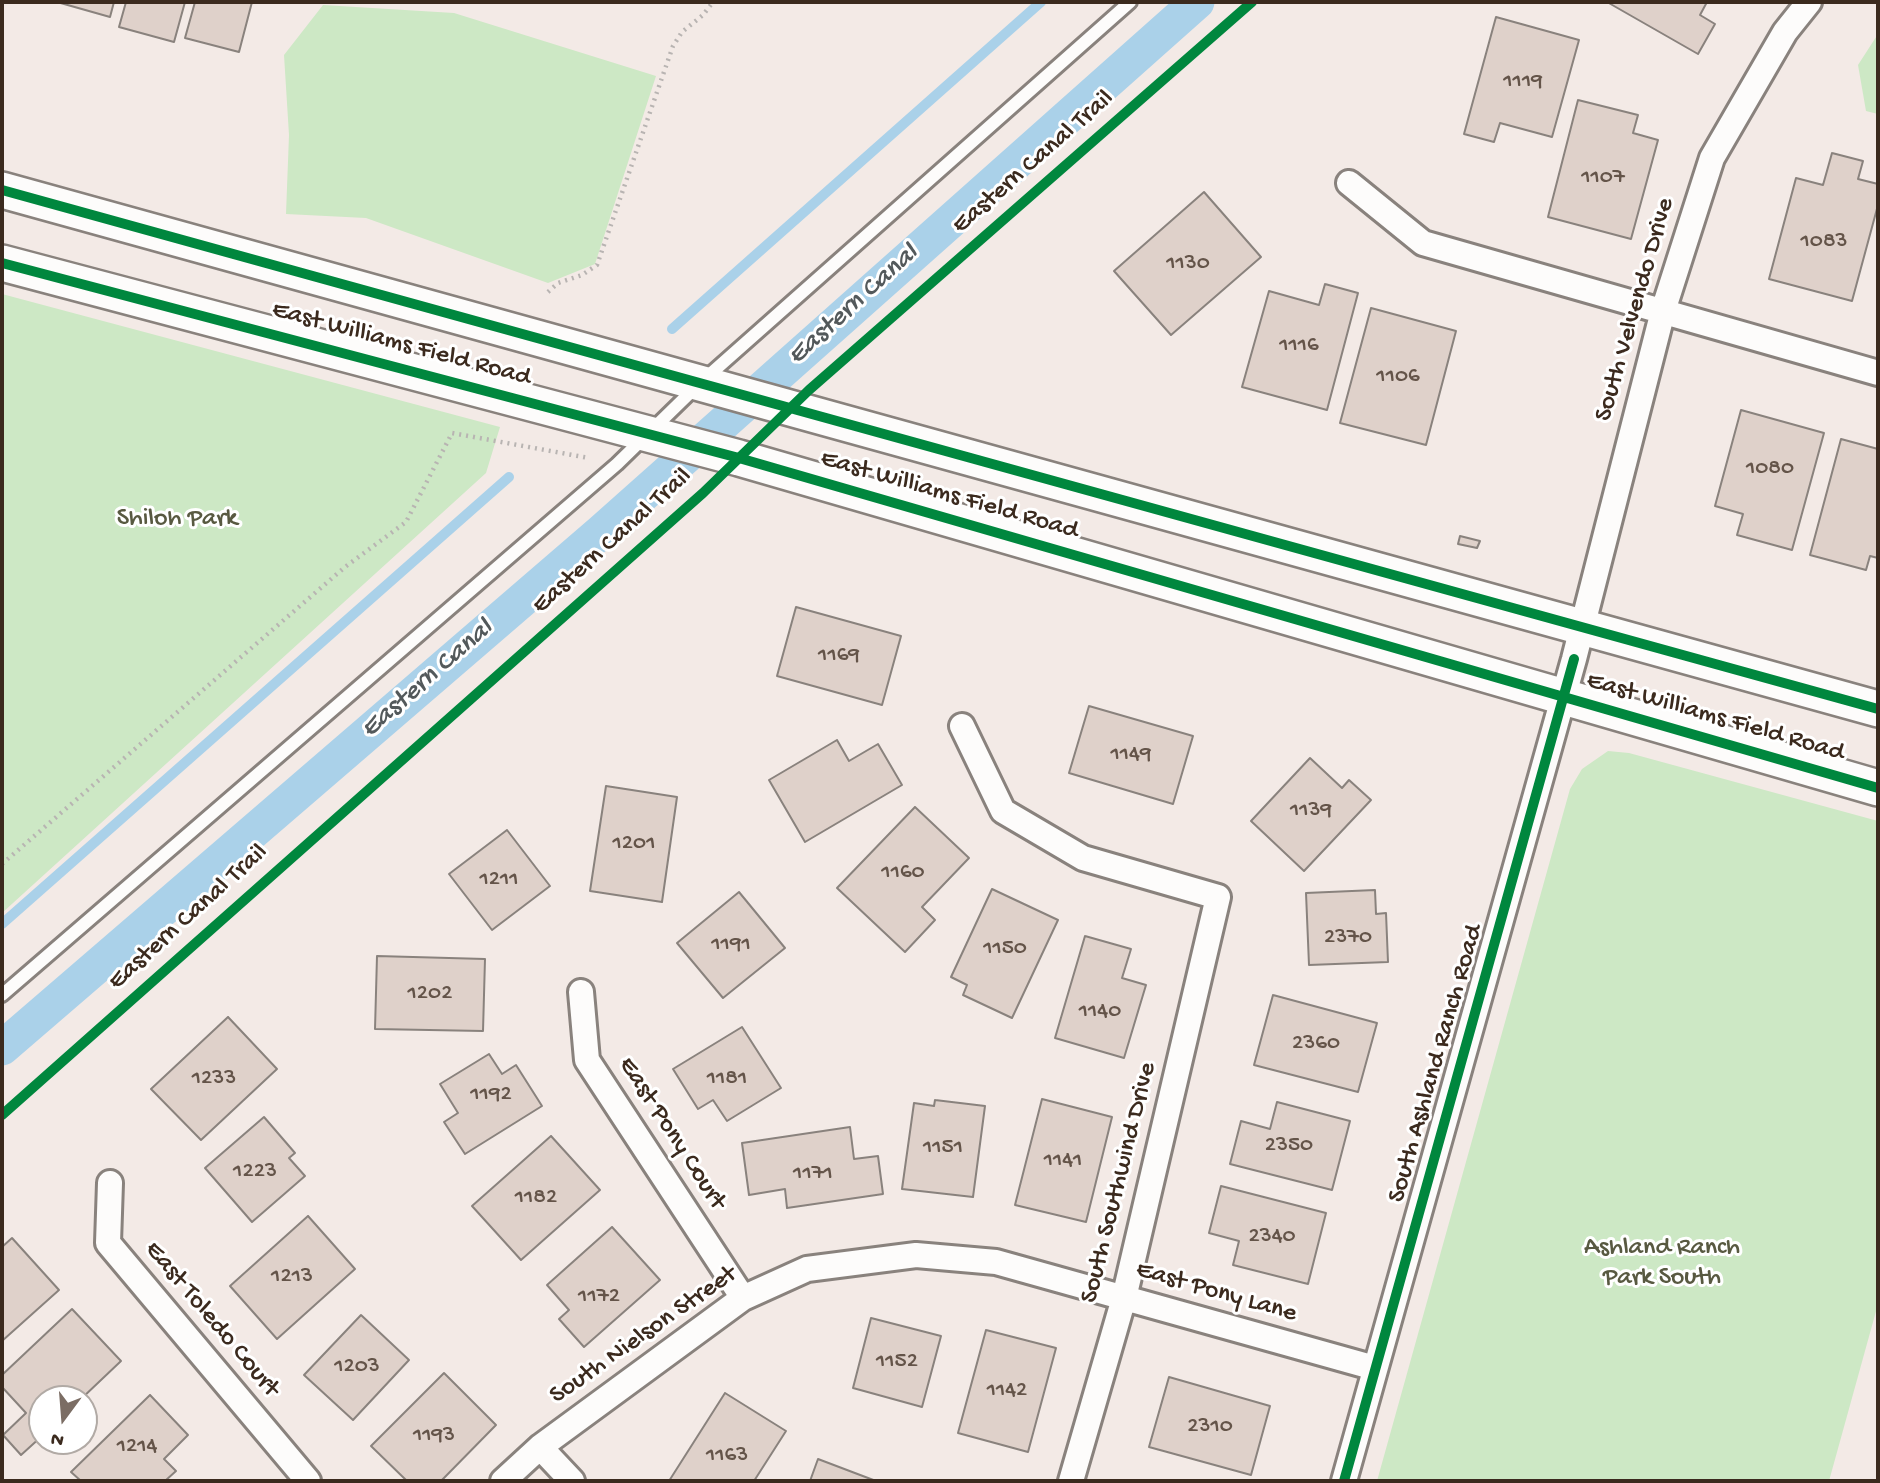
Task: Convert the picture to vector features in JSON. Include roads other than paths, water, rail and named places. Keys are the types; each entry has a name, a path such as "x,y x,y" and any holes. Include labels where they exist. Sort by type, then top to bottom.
{"main road":[{"name":"East Williams Field Road","path":"2,190 791,410 1577,642 1878,709"},
{"name":"East Williams Field Road","path":"2,263 738,458 1562,699 1878,788"}],"street":[{"name":"South Velvendo Drive","path":"1577,642 1663,311 1712,158 1785,32 1809,2"},
{"path":"1349,183 1423,243 1878,373"},
{"name":"South Ashland Ranch Road","path":"1344,1481 1577,642"},
{"name":"South Southwind Drive","path":"962,726 1003,811 1083,858 1218,897 1124,1298 1071,1481"},
{"name":"East Pony Court","path":"581,992 587,1060 743,1298"},
{"name":"East Toledo Court","path":"110,1183 108,1243 307,1481"},
{"name":"East Pony Lane","path":"916,1255 996,1262 1375,1368"},
{"name":"South Nielson Street","path":"502,1481 540,1447 743,1298 807,1269 916,1255"},
{"path":"540,1447 572,1481"}],"lane":[{"path":"2,995 617,464 699,384 1130,2"}],"waterway":[{"path":"672,329 1041,2"},
{"name":"Eastern Canal","path":"2,1048 601,532 1197,2"},
{"path":"2,924 509,477"}],"park label":[{"name":"Shiloh Park","path":"177,520"},
{"name":"Ashland Ranch Park South","path":"1662,1264"}]}
